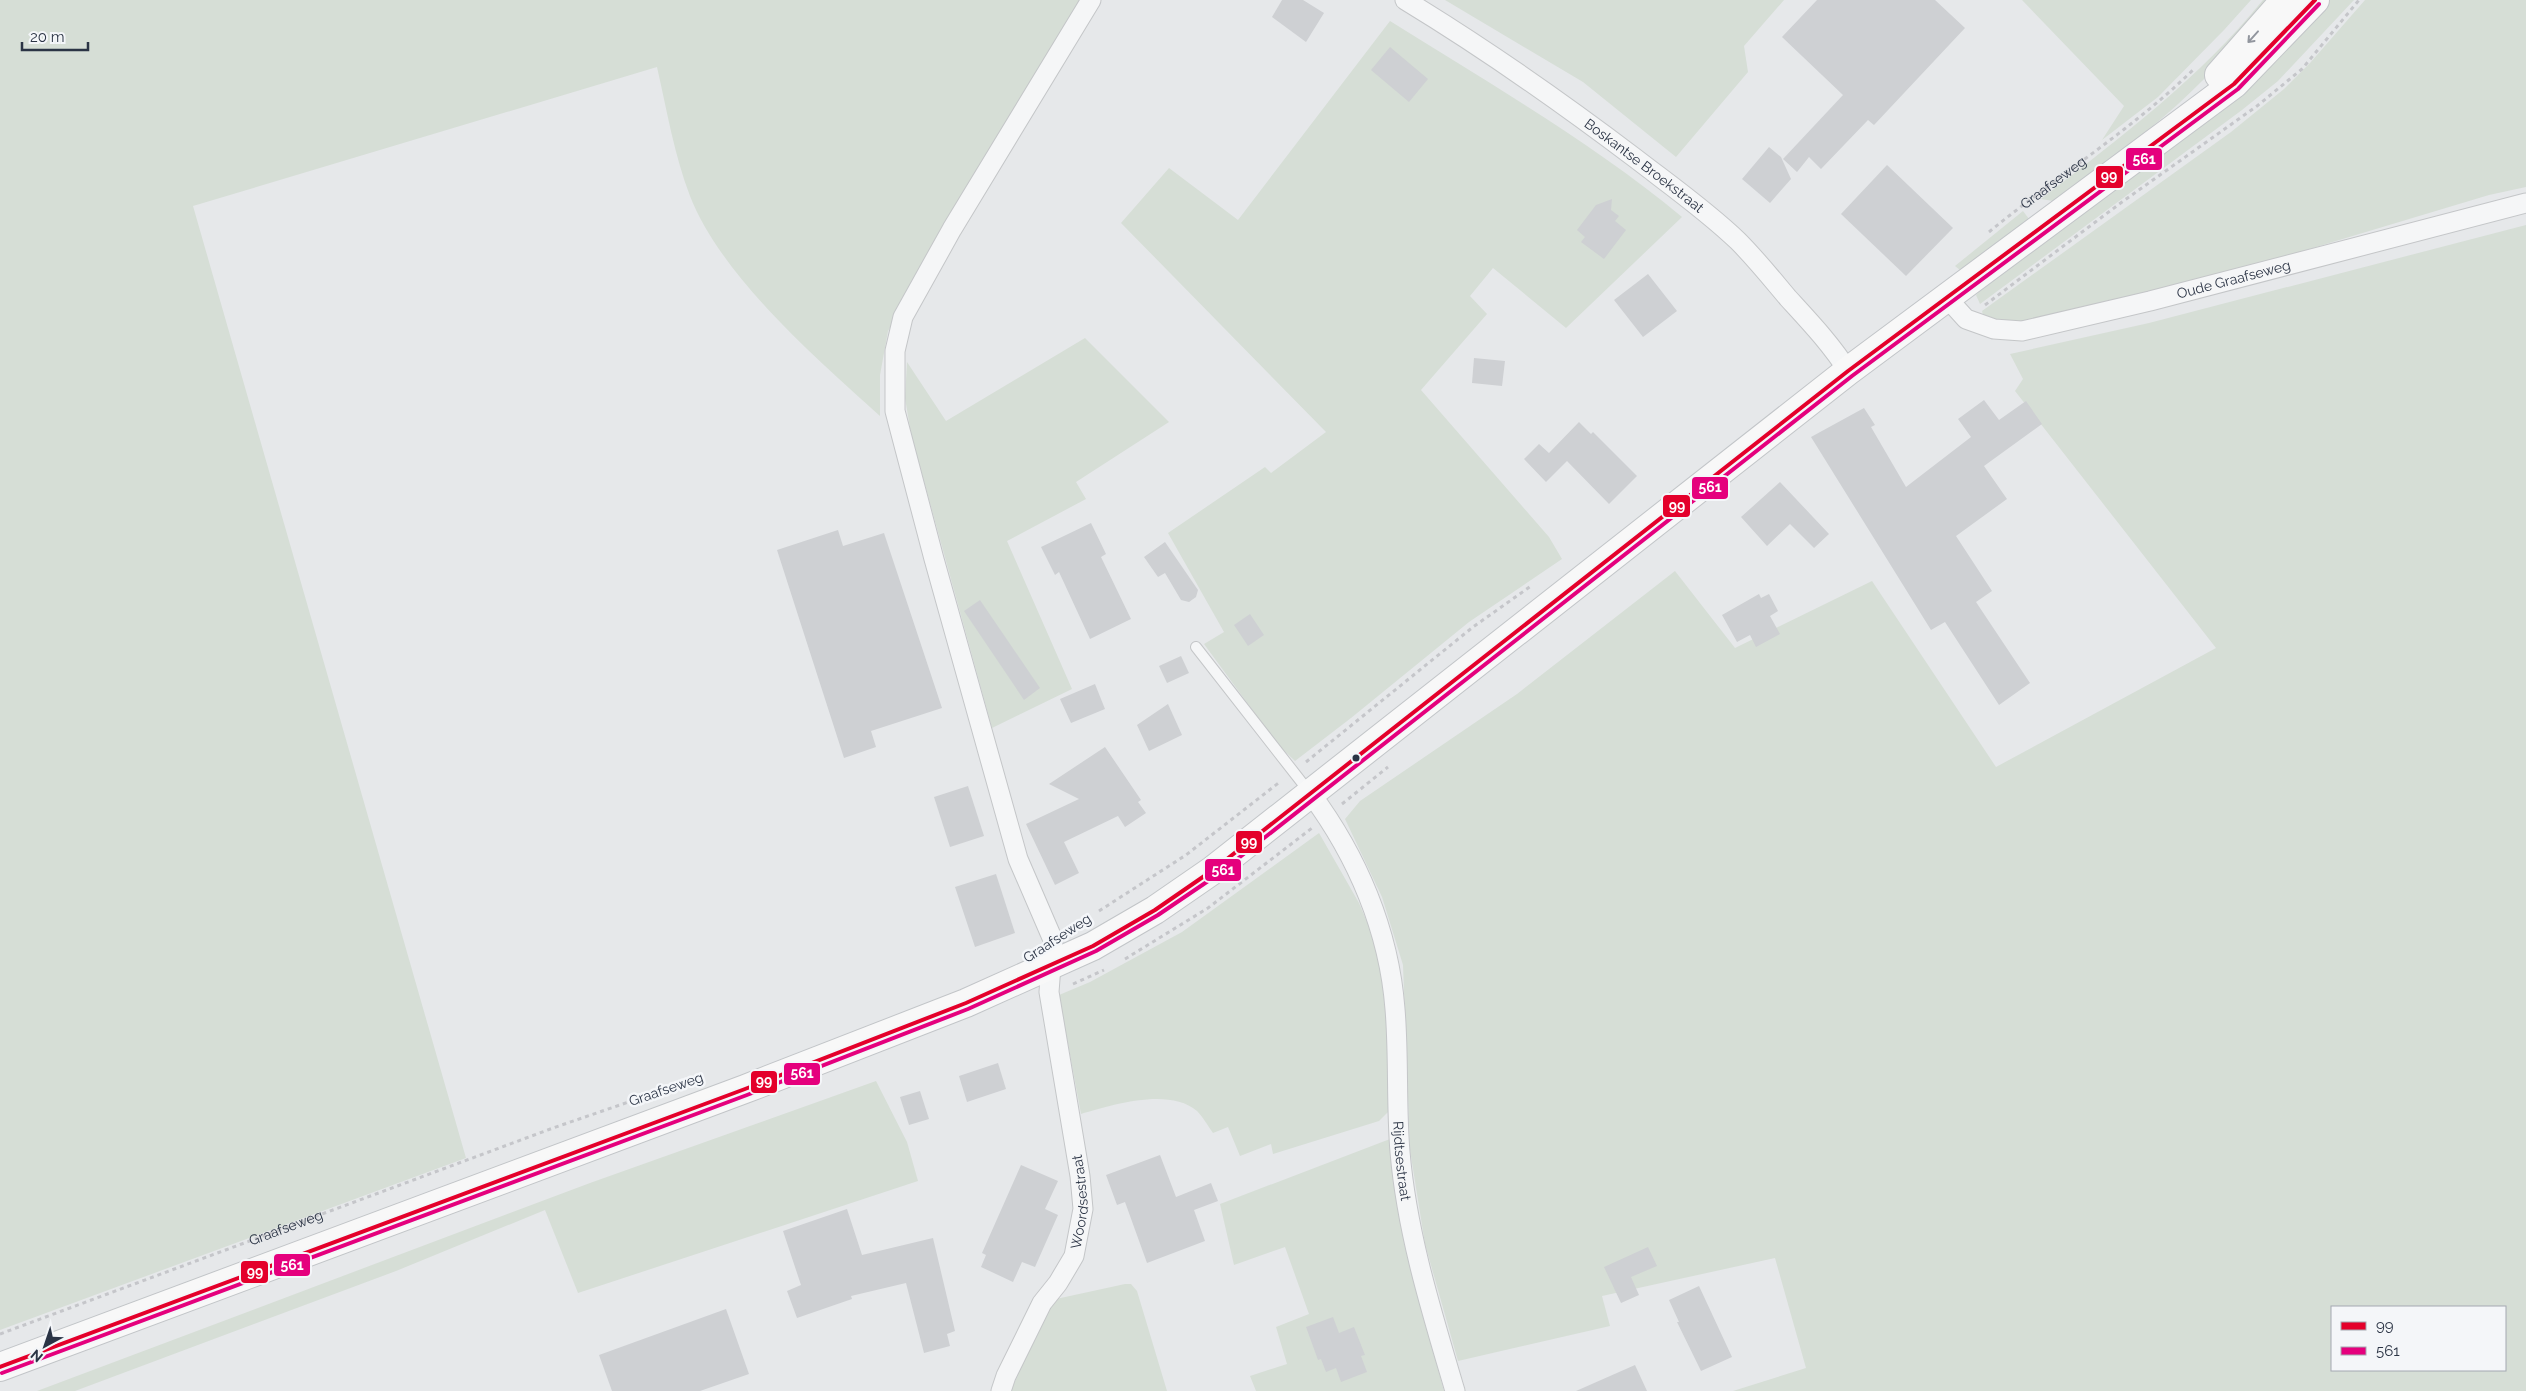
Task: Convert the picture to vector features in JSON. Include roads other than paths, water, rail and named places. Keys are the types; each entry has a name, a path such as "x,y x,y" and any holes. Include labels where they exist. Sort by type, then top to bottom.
{"main road":[{"name":"Graafseweg","path":"2185,120 2218,76 2285,0"},
{"name":"Graafseweg","path":"0,1367 898,1030 1050,967 1093,946 1155,910 1213,870 1311,794 1848,371 2234,84 2316,0"}],"street":[{"name":"Woordsestraat","path":"1001,1391 1006,1376 1042,1303 1058,1283 1074,1256 1083,1209 1078,1167 1049,992 1053,940 1018,859 894,411 893,380 895,351 903,317 952,229 1091,0"},
{"name":"Boskantse Broekstraat","path":"1405,0 1452,28 1534,84 1610,139 1710,216 1762,268 1836,352 1848,371"},
{"name":"Oude Graafseweg","path":"1947,298 1966,319 1994,329 2022,330 2044,327 2526,203"},
{"name":"Rijdtsestraat","path":"1311,794 1338,835 1369,896 1383,934 1395,1009 1400,1153 1408,1206 1417,1254 1455,1391"}],"lane":[{"path":"1196,647 1311,794"}]}
